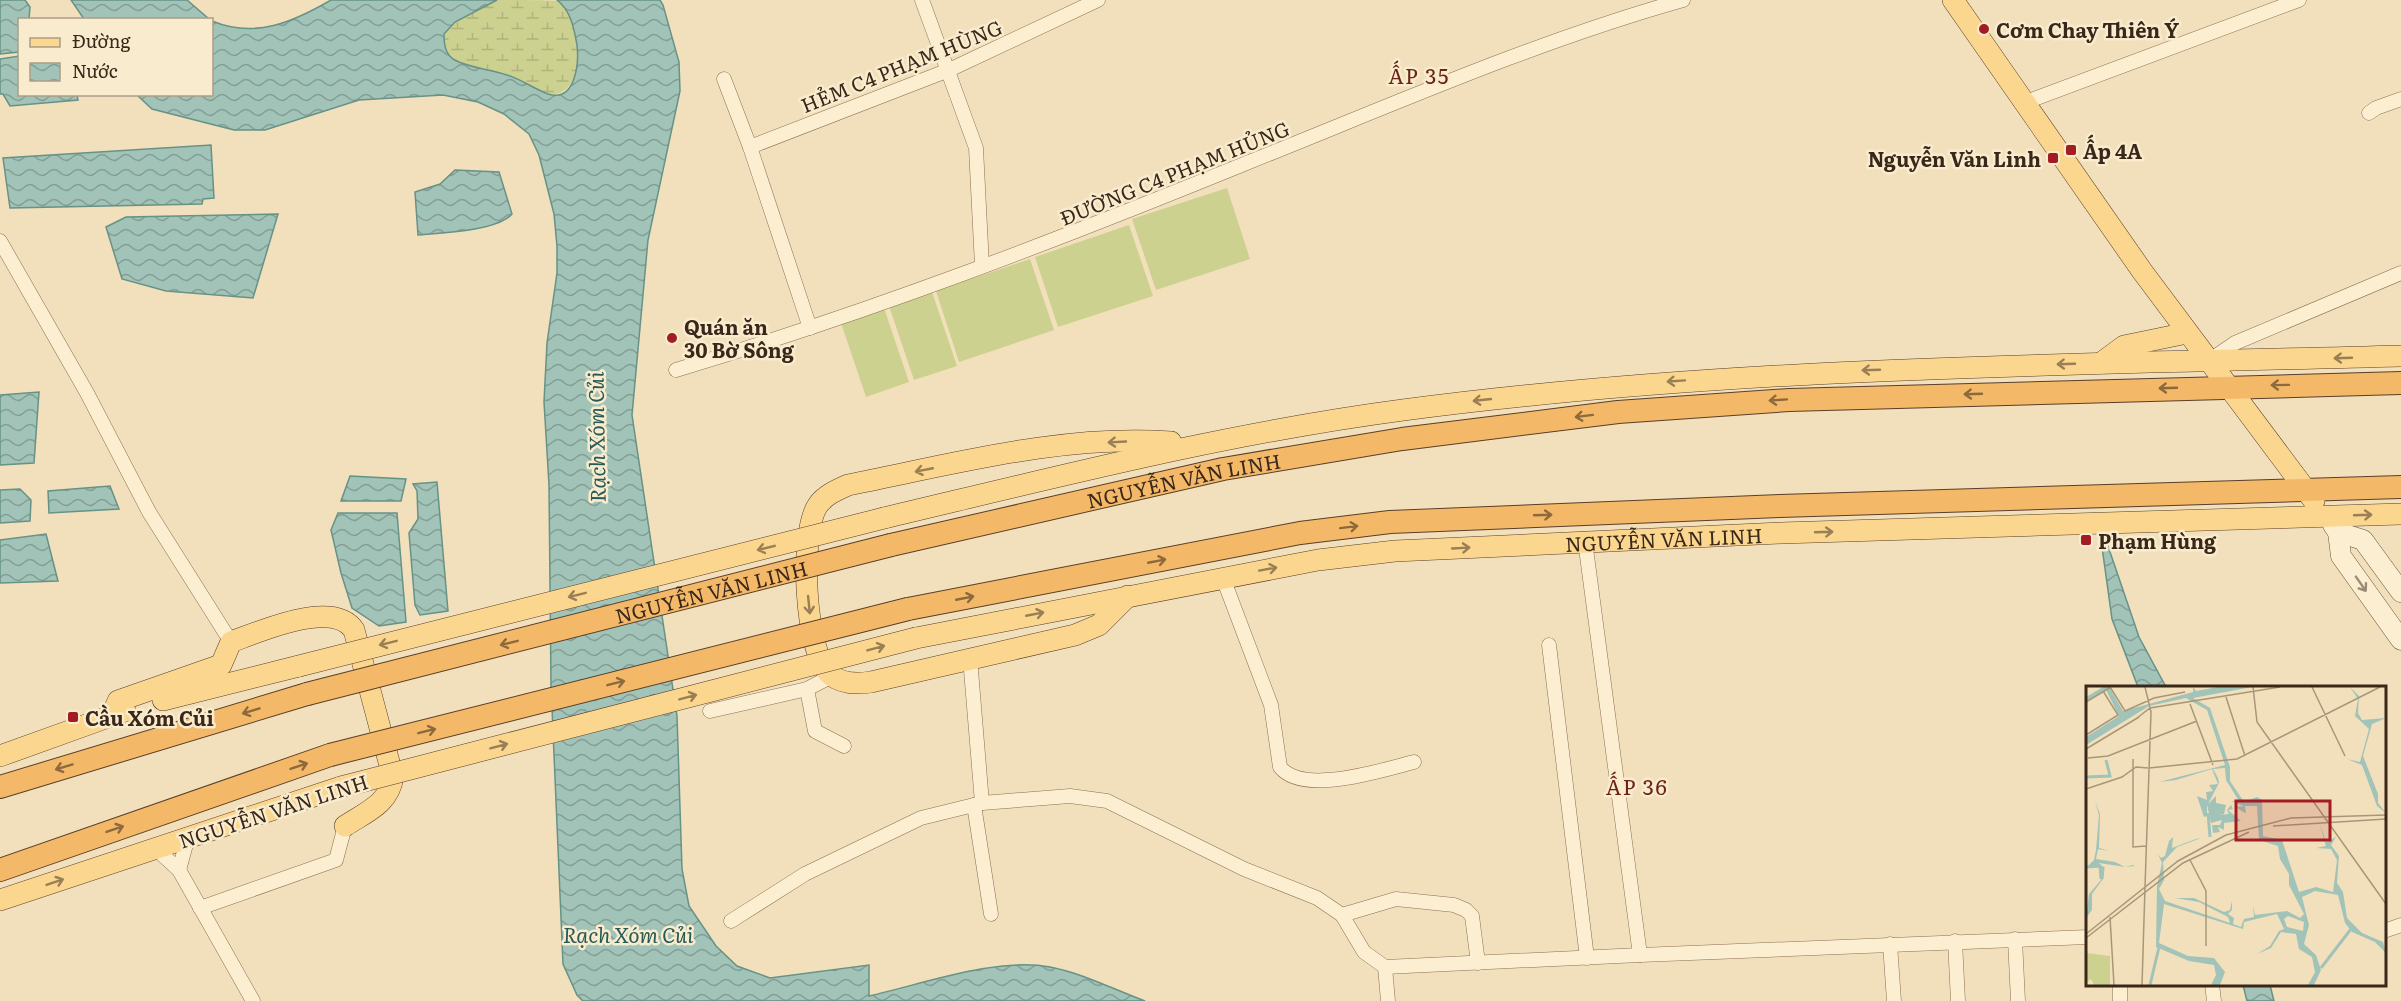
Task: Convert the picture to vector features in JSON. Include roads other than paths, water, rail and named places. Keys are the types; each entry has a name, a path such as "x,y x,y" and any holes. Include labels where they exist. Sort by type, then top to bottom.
{"highway":[{"name":"NGUYỄN VĂN LINH","path":"0,788 307,694 891,545 1223,469 1402,439 1618,412 1790,400 2227,386 2401,383"},
{"name":"NGUYỄN VĂN LINH","path":"0,870 330,755 908,609 1288,535 1426,520 1780,506 2401,487"}],"main road":[{"path":"1953,0 2187,333 2332,524 2342,556 2401,640"},
{"path":"2101,363 2124,346 2187,333"},
{"name":"NGUYỄN VĂN LINH","path":"0,756 112,715 299,666 884,518 1196,444 1401,410 1617,385 1785,373 2401,356"},
{"path":"1128,596 1109,617 1088,631 858,684 832,676 825,668 816,644 810,613 806,551 811,518 819,504 831,493 848,485 1048,447 1150,440 1196,444"},
{"path":"1780,506 1781,533"},
{"name":"NGUYỄN VĂN LINH","path":"0,900 341,787 916,638 1318,560 1395,551 1781,533 2332,524 2401,513"},
{"path":"2332,524 2363,540 2401,592"},
{"path":"112,715 118,701 221,665 231,642 319,616 341,618 349,622 354,630 393,777 391,788 385,799 345,825"}],"street":[{"path":"922,0 976,148 982,266"},
{"name":"HẺM C4 PHẠM HÙNG","path":"750,147 949,70 1098,0"},
{"name":"ĐƯỜNG C4 PHẠM HỦNG","path":"676,370 810,328 1034,249 1546,44 1683,0"},
{"path":"2026,102 2299,0"},
{"path":"724,79 750,147 810,328"},
{"path":"2369,113 2401,99"},
{"path":"0,241 87,393 149,512 231,642"},
{"path":"2208,361 2235,343 2401,273"},
{"path":"1584,541 1640,956"},
{"path":"1223,578 1271,705 1280,767 1286,775 1302,780 1344,779 1414,762"},
{"path":"1548,645 1587,958"},
{"path":"970,658 978,804 991,914"},
{"path":"710,711 807,689 832,676"},
{"path":"807,689 815,731 844,746"},
{"path":"731,921 805,874 871,840 921,818 978,804 1070,796 1107,801 1244,869 1317,898 1342,915 1364,952 1385,967 2086,937"},
{"path":"200,908 336,860 345,825"},
{"path":"179,870 188,837"},
{"path":"155,848 179,870 253,1001"},
{"path":"1342,915 1396,899 1454,905 1466,910 1472,916 1478,963"},
{"path":"2386,931 2401,925"},
{"path":"2015,939 2018,1001"},
{"path":"1955,941 1958,1001"},
{"path":"1890,944 1894,1001"},
{"path":"1385,967 1388,1001"},
{"path":"2212,986 2214,1001"}],"water":[{"path":"0,0 25,0 30,7 29,18 18,18 18,52 0,54"},
{"path":"71,0 187,0 208,18 83,18"},
{"name":"Rạch Xóm Củi","path":"331,0 497,0 455,22 444,34 448,54 465,64 507,75 548,94 557,95 565,93 574,79 577,52 571,20 566,9 557,0 660,0 663,5 679,62 680,91 648,240 632,415 677,716 682,869 689,906 716,946 737,966 770,978 869,965 869,996 960,973 1029,965 1074,973 1145,1001 583,1001 577,995 563,964 551,685 549,485 544,402 547,343 557,273 557,246 554,214 539,155 529,134 504,114 478,102 443,95 359,100 265,130 234,130 152,109 138,96 213,96 213,21 228,26 259,28 273,26 302,15"},
{"path":"18,56 18,96 77,96 78,100 10,106 3,94 0,94 0,59"},
{"path":"211,145 214,198 203,199 202,204 10,208 3,158"},
{"path":"455,170 499,172 512,214 505,220 482,228 418,235 415,192 440,184"},
{"path":"278,214 253,298 166,291 122,279 106,227 126,217"},
{"path":"39,392 34,463 0,465 0,395"},
{"path":"350,476 406,479 401,501 341,501"},
{"path":"437,482 448,611 420,615 415,605 409,533 418,519 417,491 413,484"},
{"path":"110,486 119,509 49,513 48,491"},
{"path":"20,489 31,500 30,521 0,523 0,490"},
{"path":"338,513 397,513 406,622 379,626 352,608 331,530"},
{"path":"46,534 58,581 0,583 0,540"},
{"path":"2108,546 2139,637 2165,686 2138,686 2112,619 2102,547"},
{"path":"2243,986 2270,986 2274,1001 2247,1001"}],"place":[{"name":"Cơm Chay Thiên Ý","path":"1984,29"},
{"name":"Ấp 4A","path":"2071,150"},
{"name":"Nguyễn Văn Linh","path":"2053,158"},
{"name":"Quán ăn 30 Bờ Sông","path":"672,338"},
{"name":"Phạm Hùng","path":"2086,540"},
{"name":"Cầu Xóm Củi","path":"73,717"}],"district":[{"name":"ẤP 35","path":"1419,74"},
{"name":"ẤP 36","path":"1637,785"}]}
